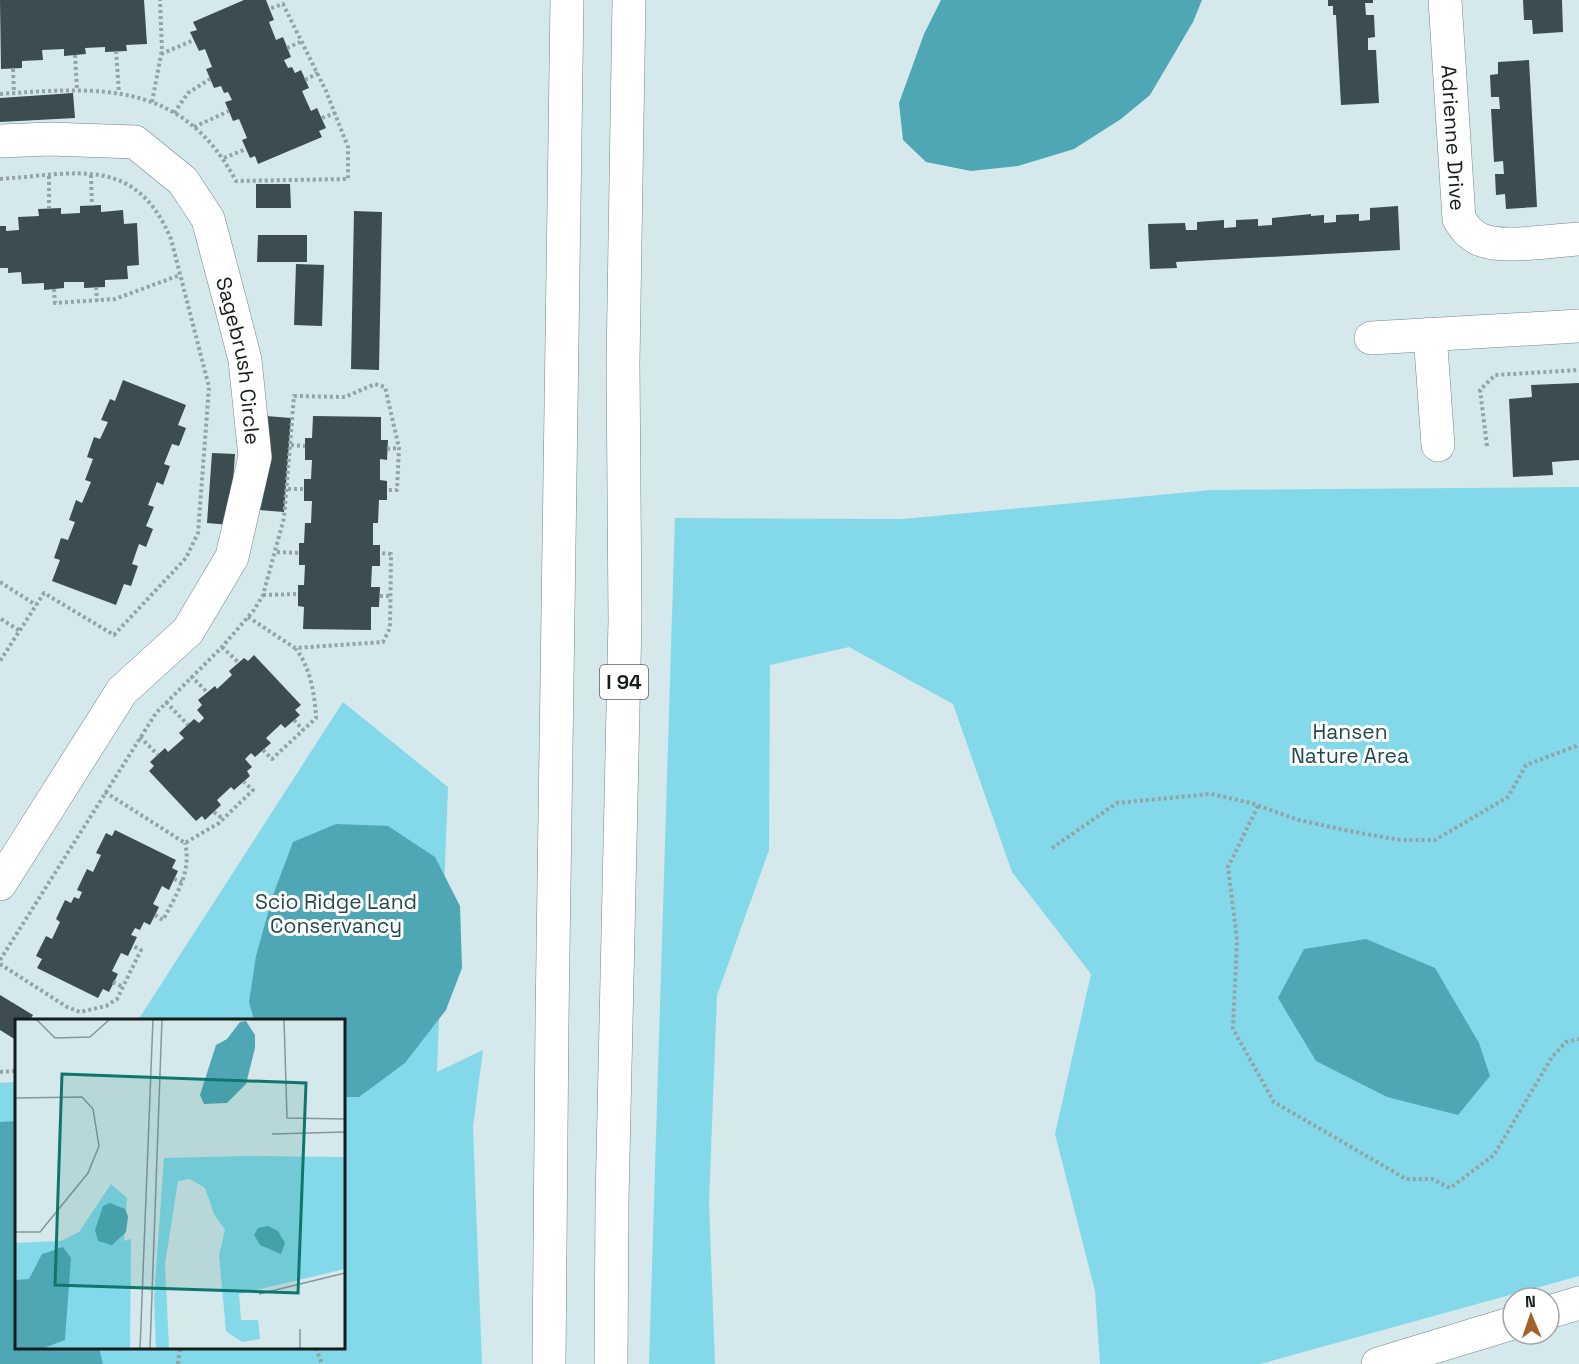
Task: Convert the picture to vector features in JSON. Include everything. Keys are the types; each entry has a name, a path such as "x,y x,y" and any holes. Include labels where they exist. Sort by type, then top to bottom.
{"main road":[{"path":"549,1364 567,0"},
{"name":"I 94","path":"611,1364 612,1190 625,620 623,363 629,0"},
{"name":"Adrienne Drive","path":"1445,0 1459,219 1468,233 1481,240 1500,243 1579,239"},
{"name":"Sagebrush Circle","path":"0,141 50,139 135,142 183,181 208,219 232,309 245,360 255,457 232,557 188,632 122,691 0,884"},
{"path":"1371,338 1579,326"},
{"path":"1430,334 1438,445"},
{"path":"1561,1308 1579,1303"},
{"path":"1378,1364 1501,1327"}],"path":[{"path":"152,102 161,54 160,0"},
{"path":"0,94 77,89 119,93 152,102 174,112 194,127 214,145 236,181 348,179 348,147 318,73 300,42 283,4 269,9"},
{"path":"161,54 194,40"},
{"path":"287,48 300,42"},
{"path":"116,51 119,93"},
{"path":"75,55 77,89"},
{"path":"13,69 14,93"},
{"path":"305,80 318,73"},
{"path":"174,112 188,93 210,80"},
{"path":"194,127 229,111"},
{"path":"322,118 335,113"},
{"path":"224,158 246,149"},
{"path":"91,175 92,206"},
{"path":"49,176 49,208"},
{"path":"0,179 113,176 150,199 171,239 209,387 198,533 186,558 114,635 44,593 0,661"},
{"path":"54,289 55,303 115,300 180,275"},
{"path":"96,287 97,301"},
{"path":"1487,446 1480,390 1496,375 1579,370"},
{"path":"291,445 305,446"},
{"path":"387,449 399,448"},
{"path":"288,489 304,489"},
{"path":"277,552 299,552"},
{"path":"295,648 383,642 390,628 391,554 380,554"},
{"path":"0,582 36,605"},
{"path":"263,595 298,594"},
{"path":"380,596 390,596"},
{"path":"248,616 295,648 301,656 316,703 316,718 273,759 263,750"},
{"path":"1,620 20,631"},
{"path":"222,647 238,663"},
{"path":"191,676 207,692"},
{"path":"166,702 188,725"},
{"path":"294,720 303,730"},
{"path":"140,737 158,755"},
{"path":"1052,848 1116,803 1211,794 1258,806 1299,820 1349,831 1400,840 1436,840 1508,797 1526,765 1579,745"},
{"path":"185,843 223,819 253,790 244,782"},
{"path":"105,792 185,843 188,853 186,873 163,920 155,915"},
{"path":"1258,806 1228,867 1237,940 1233,1029 1274,1102 1406,1179 1432,1179 1450,1188 1494,1155 1552,1057 1566,1042 1579,1040"},
{"path":"214,812 223,819"},
{"path":"174,879 182,882"},
{"path":"0,963 67,1007 80,1012 106,1006 117,999 141,950 132,946"},
{"path":"113,982 123,987"},
{"path":"0,1072 15,1071"},
{"path":"178,1364 180,1349"},
{"path":"316,1349 322,1364"}],"green space":[{"name":"Hansen Nature Area","path":"1579,487 1579,1276 1543,1286 1501,1286 1501,1298 1260,1364 1100,1364 1095,1291 1055,1134 1091,974 1012,872 953,704 849,647 770,665 769,850 717,995 709,1202 715,1364 649,1364 675,518 903,519 1212,490"},
{"name":"Scio Ridge Land Conservancy","path":"343,702 448,787 437,1072 483,1050 473,1127 482,1364 0,1364 0,1083 15,1082 15,1349 345,1349 345,1019 139,1019"}],"shaded area":[{"path":"941,0 1202,0 1193,22 1150,95 1121,119 1074,149 1018,166 971,171 926,162 903,140 899,103 924,34"},
{"path":"336,824 388,826 435,857 460,906 462,968 446,1010 405,1063 359,1097 345,1097 345,1019 254,1019 249,1002 256,956 273,895 293,842"},
{"path":"1366,939 1435,968 1479,1043 1490,1076 1458,1115 1387,1097 1316,1061 1278,998 1304,949"},
{"path":"15,1121 15,1349 99,1349 103,1364 0,1364 0,1122"}],"building":[{"path":"0,0 144,0 147,44 126,45 127,51 105,52 105,47 85,48 86,54 64,56 64,49 42,50 43,60 22,61 22,68 1,69"},
{"path":"244,0 266,0 274,20 269,22 276,40 283,37 291,57 284,60 288,68 292,67 295,73 301,70 309,88 302,91 311,111 317,108 326,128 319,131 322,137 258,164 255,156 250,158 242,140 247,138 239,119 233,121 225,102 232,100 228,92 224,93 221,86 214,88 206,69 212,67 205,49 199,51 190,32 197,30 193,22"},
{"path":"1328,0 1373,0 1373,3 1365,3 1366,15 1374,15 1375,37 1368,38 1368,50 1376,50 1379,103 1341,105 1336,15 1333,15 1333,6 1328,6"},
{"path":"1523,0 1562,0 1563,32 1533,34 1532,20 1524,20"},
{"path":"1529,60 1537,207 1506,209 1505,194 1496,195 1495,174 1504,174 1503,161 1494,162 1491,109 1500,109 1499,97 1491,97 1490,75 1498,74 1498,62"},
{"path":"73,93 75,118 0,122 0,98"},
{"path":"256,184 290,184 291,208 256,208"},
{"path":"101,205 101,212 123,210 124,224 137,223 139,265 127,266 128,279 105,280 105,287 84,288 84,282 64,282 64,288 44,290 44,283 22,284 21,272 8,273 8,268 0,268 0,226 6,226 6,231 19,230 18,217 39,216 38,209 61,208 61,214 80,213 80,206"},
{"path":"1398,206 1400,250 1176,262 1177,268 1150,269 1148,224 1185,223 1186,230 1197,230 1197,222 1224,220 1224,228 1236,227 1236,220 1258,219 1258,226 1272,225 1272,218 1311,214 1311,216 1324,215 1324,223 1336,222 1336,215 1359,214 1359,221 1370,220 1370,208"},
{"path":"354,211 382,212 379,370 351,369"},
{"path":"258,235 307,235 307,262 257,262"},
{"path":"296,264 324,265 322,326 294,325"},
{"path":"123,380 186,405 178,425 186,428 179,446 172,444 164,464 170,466 163,485 157,482 148,505 154,507 146,526 153,529 146,547 139,544 132,564 138,566 131,586 124,584 116,605 52,581 60,560 54,558 61,538 68,540 75,522 69,520 76,500 82,503 91,482 85,480 93,459 87,457 94,437 100,439 108,422 101,420 110,399 115,401"},
{"path":"1579,383 1579,460 1552,462 1553,475 1513,477 1509,399 1532,397 1531,385"},
{"path":"266,416 291,418 284,512 259,510"},
{"path":"313,416 381,417 381,440 388,440 387,460 380,459 380,480 387,481 387,500 379,500 378,523 373,523 373,545 380,545 380,566 372,566 371,587 380,587 379,607 371,607 371,630 303,629 304,607 298,606 298,585 304,585 305,565 299,565 299,543 304,543 305,523 311,523 312,501 304,501 304,479 311,479 312,460 305,460 305,438 312,438"},
{"path":"212,453 235,454 230,525 207,523"},
{"path":"254,655 301,705 295,710 300,715 285,728 281,724 266,738 271,743 255,757 251,753 245,759 252,767 247,771 250,776 234,790 231,787 217,800 221,805 205,820 202,816 196,821 149,771 154,766 150,762 165,748 168,752 184,738 179,733 194,719 199,723 204,718 197,710 202,705 198,700 215,686 217,689 232,675 229,671 244,658 248,661"},
{"path":"115,830 176,860 172,868 178,871 169,890 162,886 153,904 159,907 150,925 144,922 140,930 135,928 131,935 137,937 128,956 121,953 112,971 118,974 109,992 103,989 98,998 37,968 42,959 36,956 46,936 52,939 60,922 56,919 65,900 71,903 74,897 79,899 82,892 77,890 87,869 93,872 101,855 96,853 106,833 112,836"},
{"path":"0,995 33,1015 31,1019 15,1019 15,1039 0,1030"}]}
